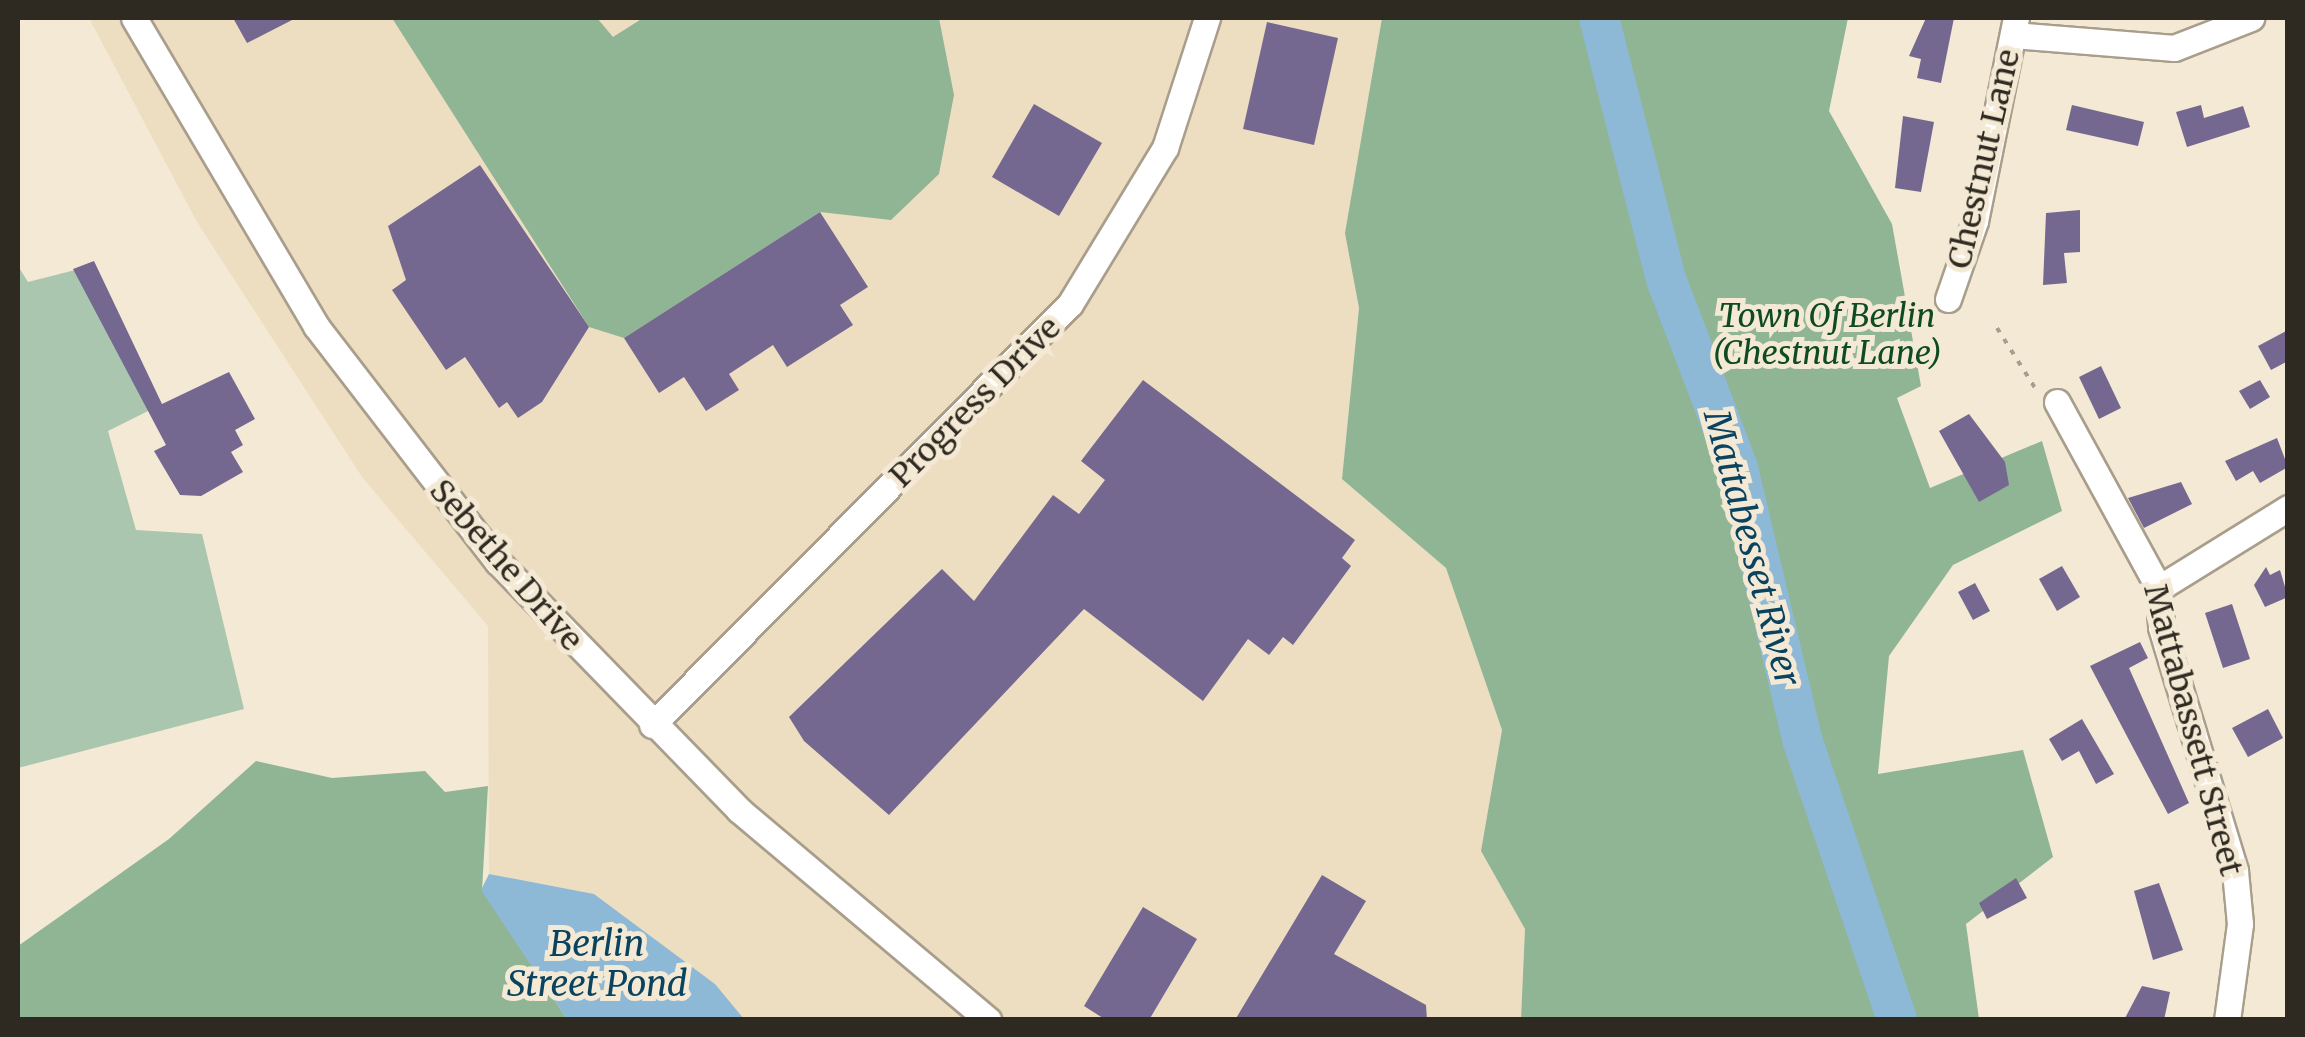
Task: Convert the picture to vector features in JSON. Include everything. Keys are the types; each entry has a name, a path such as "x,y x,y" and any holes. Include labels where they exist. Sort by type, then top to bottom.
{"street":[{"name":"Sebethe Drive","path":"134,18 260,242 374,407 498,562 652,726 831,894 988,1020"},
{"name":"Progress Drive","path":"652,726 1070,304 1166,148 1207,18"},
{"path":"2014,26 2174,48 2251,18"},
{"name":"Chestnut Lane","path":"1948,299 1976,221 2014,26"},
{"name":"Mattabassett Street","path":"2052,406 2159,588 2161,628 2236,871 2240,924 2227,1020"},
{"path":"2159,588 2288,508"}],"path":[{"path":"1997,328 2052,406"}],"shaded area":[{"path":"89,18 1382,18 1346,233 1359,308 1342,478 1446,568 1502,730 1481,851 1525,929 1521,1019 744,1019 715,984 594,894 489,874 488,626 362,477 197,222"}],"green space":[{"path":"392,18 597,18 613,37 643,18 939,18 954,95 939,174 891,220 820,212 624,338 589,327"},
{"name":"Town Of Berlin (Chestnut Lane)","path":"1382,18 1848,18 1829,111 1892,224 1921,386 1897,398 1930,488 2042,441 2062,511 1953,565 1889,656 1878,774 2023,750 2053,857 1966,924 1979,1019 1521,1019 1525,929 1481,851 1502,730 1446,568 1342,479 1359,308 1345,233"},
{"path":"18,266 28,282 91,266 160,405 108,431 136,530 202,534 244,709 18,768"},
{"path":"256,761 332,778 425,771 445,792 488,786 482,890 567,1019 18,1020 18,946 169,839"}],"water":[{"name":"Berlin Street Pond","path":"489,874 594,894 715,984 744,1019 567,1019 481,890"}],"building":[{"path":"233,18 296,18 247,43"},
{"path":"1926,18 1954,18 1941,83 1917,78 1921,59 1909,56"},
{"path":"1267,22 1338,38 1314,145 1243,129"},
{"path":"1034,104 1102,143 1059,216 992,177"},
{"path":"2072,105 2144,122 2138,146 2066,130"},
{"path":"2201,105 2204,118 2243,106 2250,127 2187,147 2176,112"},
{"path":"1903,116 1934,122 1921,192 1895,188"},
{"path":"480,165 589,327 542,402 518,418 507,402 499,408 465,357 446,370 392,290 406,280 388,226"},
{"path":"2080,210 2080,252 2064,253 2067,283 2043,285 2046,213"},
{"path":"820,212 868,287 840,305 853,325 787,367 773,345 729,374 739,390 706,411 684,377 659,393 624,338"},
{"path":"94,261 162,404 229,372 255,419 235,430 243,445 231,452 243,472 201,496 180,495 154,451 166,445 73,269"},
{"path":"2288,330 2288,361 2271,370 2258,346"},
{"path":"2101,366 2121,408 2099,419 2079,377"},
{"path":"1143,380 1355,540 1342,558 1351,566 1293,645 1283,637 1269,655 1248,639 1203,701 1084,609 889,815 804,741 789,717 942,569 974,601 1053,495 1079,514 1105,480 1081,461"},
{"path":"2260,380 2270,397 2250,409 2239,391"},
{"path":"1969,414 2005,462 2009,485 1979,502 1939,431"},
{"path":"2277,438 2288,467 2260,483 2253,471 2236,481 2225,461"},
{"path":"2181,482 2192,504 2144,528 2128,498"},
{"path":"2062,566 2080,597 2057,611 2039,579"},
{"path":"2266,567 2270,575 2280,570 2288,597 2265,607 2254,585"},
{"path":"1975,583 1990,611 1973,620 1958,592"},
{"path":"2232,604 2250,659 2223,668 2205,613"},
{"path":"2140,642 2148,658 2129,668 2189,803 2168,814 2090,666"},
{"path":"2268,709 2283,738 2248,757 2232,728"},
{"path":"2082,719 2114,774 2096,784 2079,751 2062,761 2049,739"},
{"path":"1322,875 1366,901 1334,954 1426,1005 1427,1020 1235,1020"},
{"path":"2016,878 2027,898 1987,919 1979,903"},
{"path":"2159,883 2183,950 2153,960 2134,891"},
{"path":"1143,907 1197,939 1149,1020 1106,1020 1084,1006"},
{"path":"2142,986 2170,992 2164,1020 2124,1020"}],"waterway":[{"name":"Mattabesset River","path":"1599,18 1666,279 1738,468 1803,742 1897,1020"}]}
